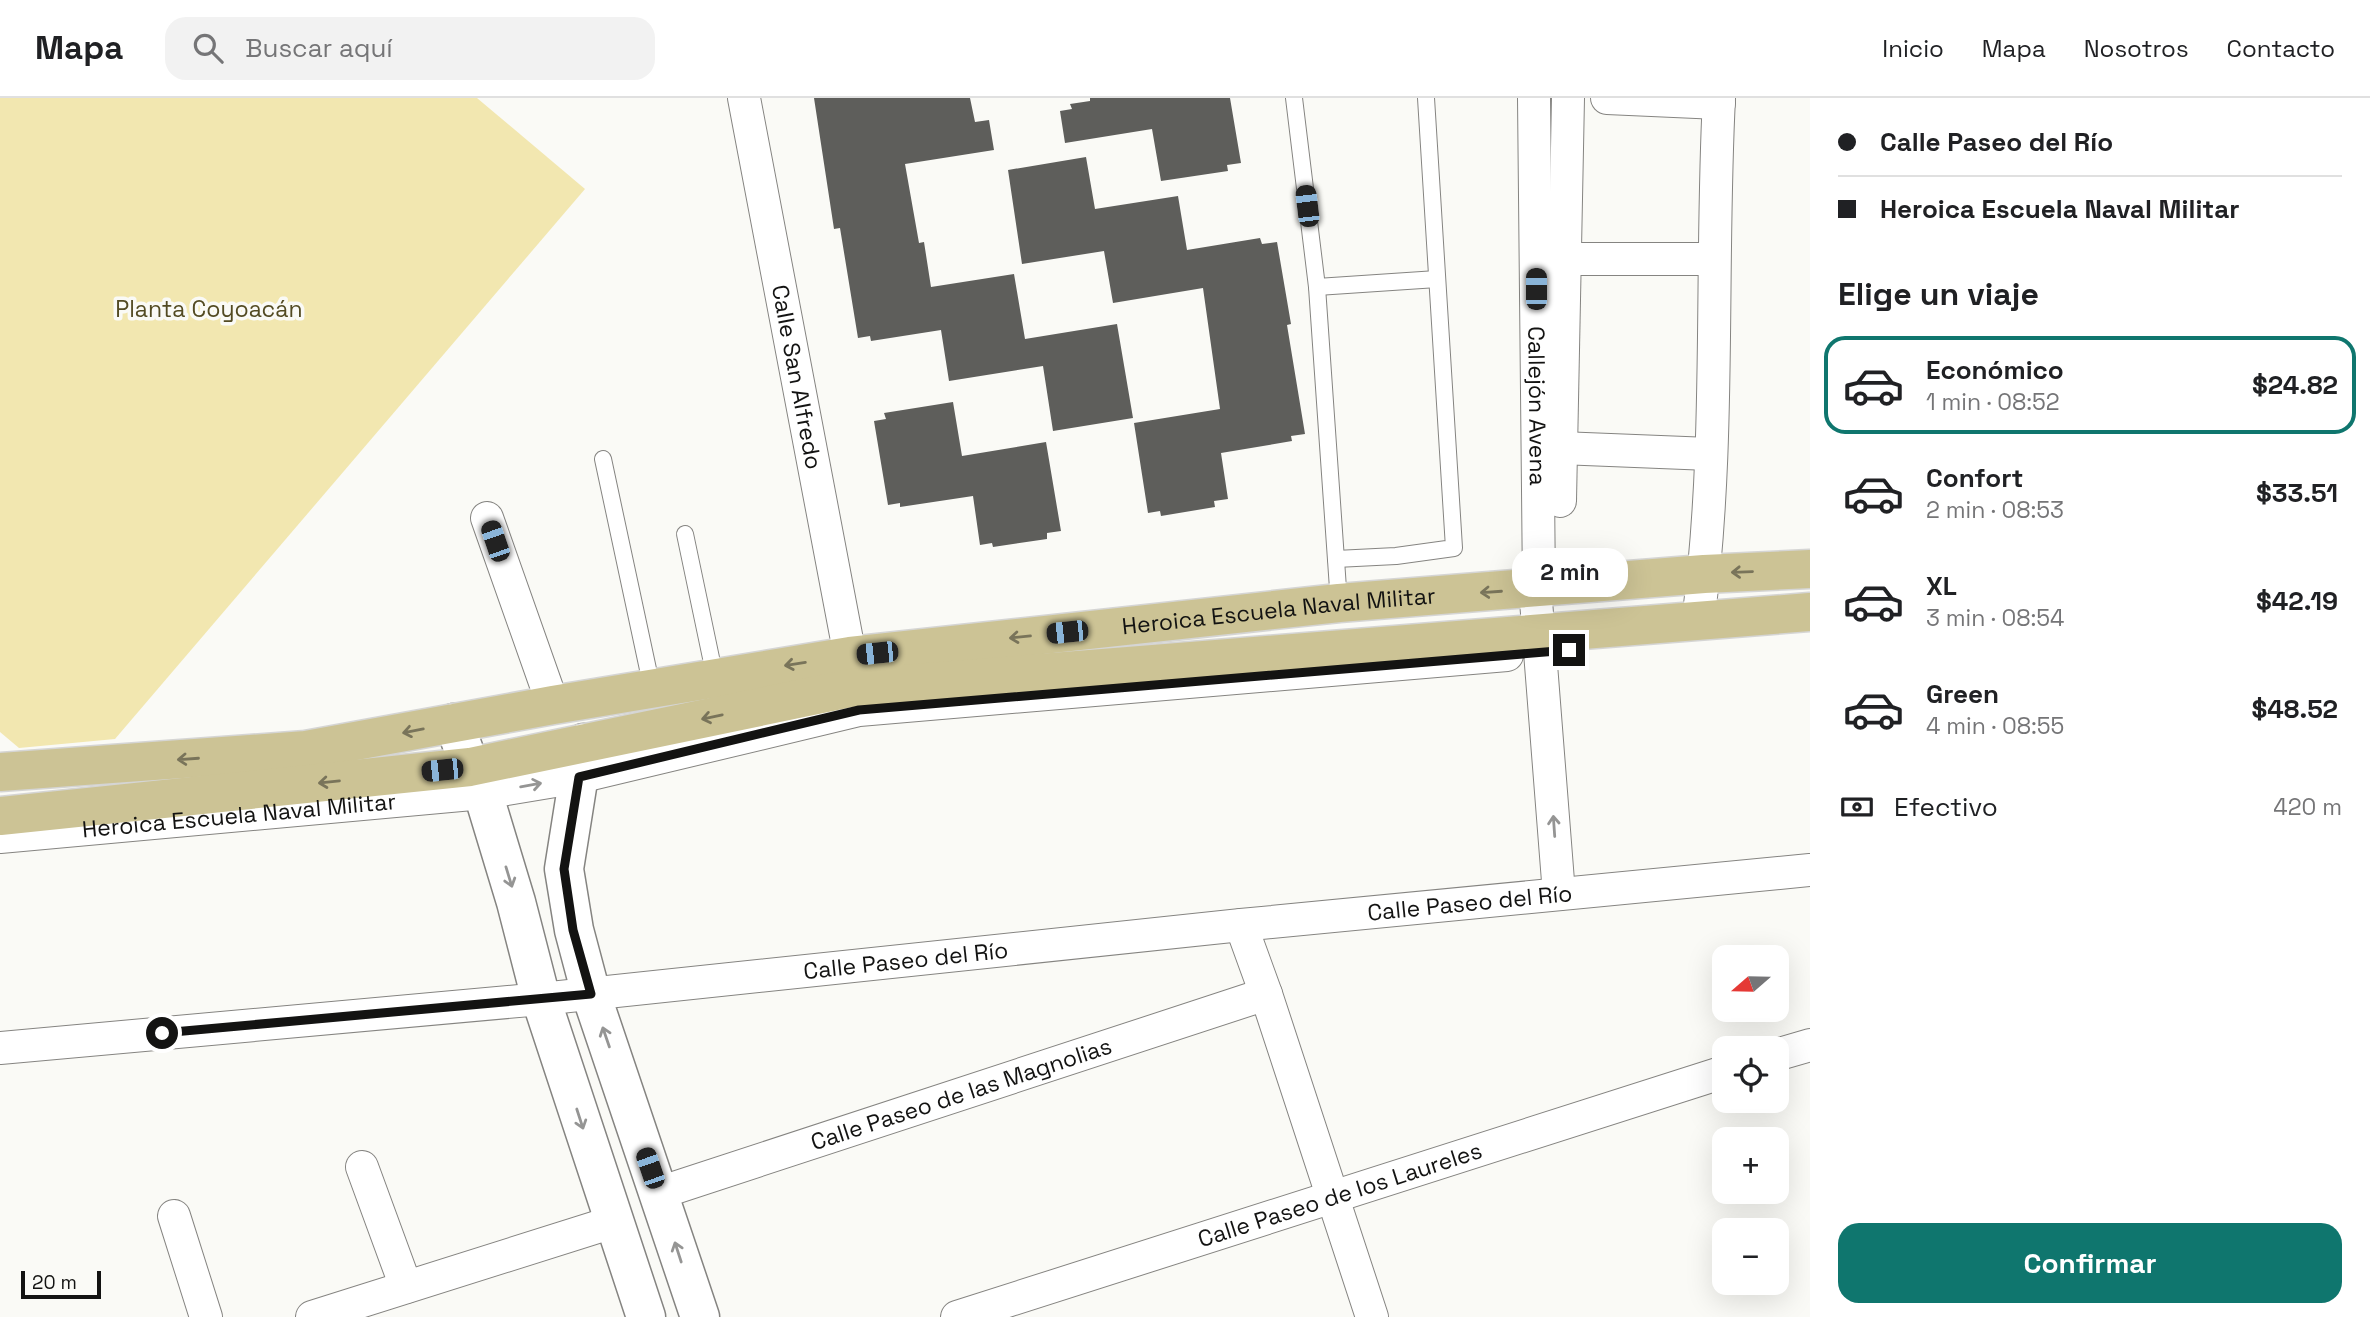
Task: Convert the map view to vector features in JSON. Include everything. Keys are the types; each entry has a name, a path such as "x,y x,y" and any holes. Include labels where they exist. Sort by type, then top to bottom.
{"main road":[{"name":"Heroica Escuela Naval Militar","path":"0,772 306,750 715,677 850,656 1339,603 1704,574 1810,569"},
{"name":"Heroica Escuela Naval Militar","path":"0,816 477,780 582,760 851,688 1541,643 1698,621 1810,611"}],"street":[{"name":"Calle San Alfredo","path":"744,98 850,656"},
{"name":"Callejón Avena","path":"1534,98 1544,587"},
{"path":"1559,894 1541,643 1544,587 1560,448 1568,98"},
{"path":"1607,98 1719,101 1710,454 1704,574 1698,621"},
{"path":"1566,259 1714,259"},
{"path":"1560,448 1710,454"},
{"path":"487,518 553,705"},
{"name":"Heroica Escuela Naval Militar","path":"1541,643 1810,630"},
{"path":"454,723 477,780 516,902 541,999 646,1317"},
{"path":"582,760 564,869 573,930 591,994 700,1317"},
{"name":"Heroica Escuela Naval Militar","path":"0,838 477,780"},
{"name":"Calle Paseo del Río","path":"0,1048 541,999 1241,925 1810,870"},
{"path":"1241,925 1372,1317"},
{"name":"Calle Paseo de las Magnolias","path":"659,1193 1266,994"},
{"path":"1789,1051 1810,1045"},
{"name":"Calle Paseo de los Laureles","path":"957,1317 1712,1076"},
{"path":"362,1167 406,1287"},
{"path":"174,1216 206,1317"},
{"path":"312,1317 613,1222"}],"lane":[{"path":"1294,98 1317,287 1339,603"},
{"path":"1336,559 1454,548 1426,98"},
{"path":"1317,287 1437,279"},
{"path":"603,459 652,688"},
{"path":"685,534 715,677"}],"green space":[{"name":"Planta Coyoacán","path":"0,98 477,98 585,189 115,739 19,748 0,732"}],"building":[{"path":"814,98 970,98 975,122 989,120 994,150 905,164 919,243 924,242 931,287 1014,274 1025,339 1117,324 1133,418 1053,431 1043,366 949,381 941,330 871,341 870,336 858,338 840,228 834,229"},
{"path":"1090,98 1230,98 1241,163 1227,165 1228,171 1161,181 1152,129 1065,143 1060,111 1072,109 1070,104 1090,101"},
{"path":"1086,157 1095,209 1178,196 1187,250 1260,238 1262,244 1277,242 1305,434 1291,436 1292,441 1221,453 1228,499 1214,501 1215,507 1161,516 1160,511 1148,513 1134,423 1220,409 1203,288 1113,303 1104,251 1022,264 1008,170"},
{"path":"953,402 962,456 1046,442 1061,531 1047,533 1047,539 993,547 992,543 980,545 973,496 900,507 900,503 888,505 874,421 886,419 884,413"}],"route":[{"path":"162,1033 591,994 573,930 564,869 579,777 859,710 1569,650"}]}
